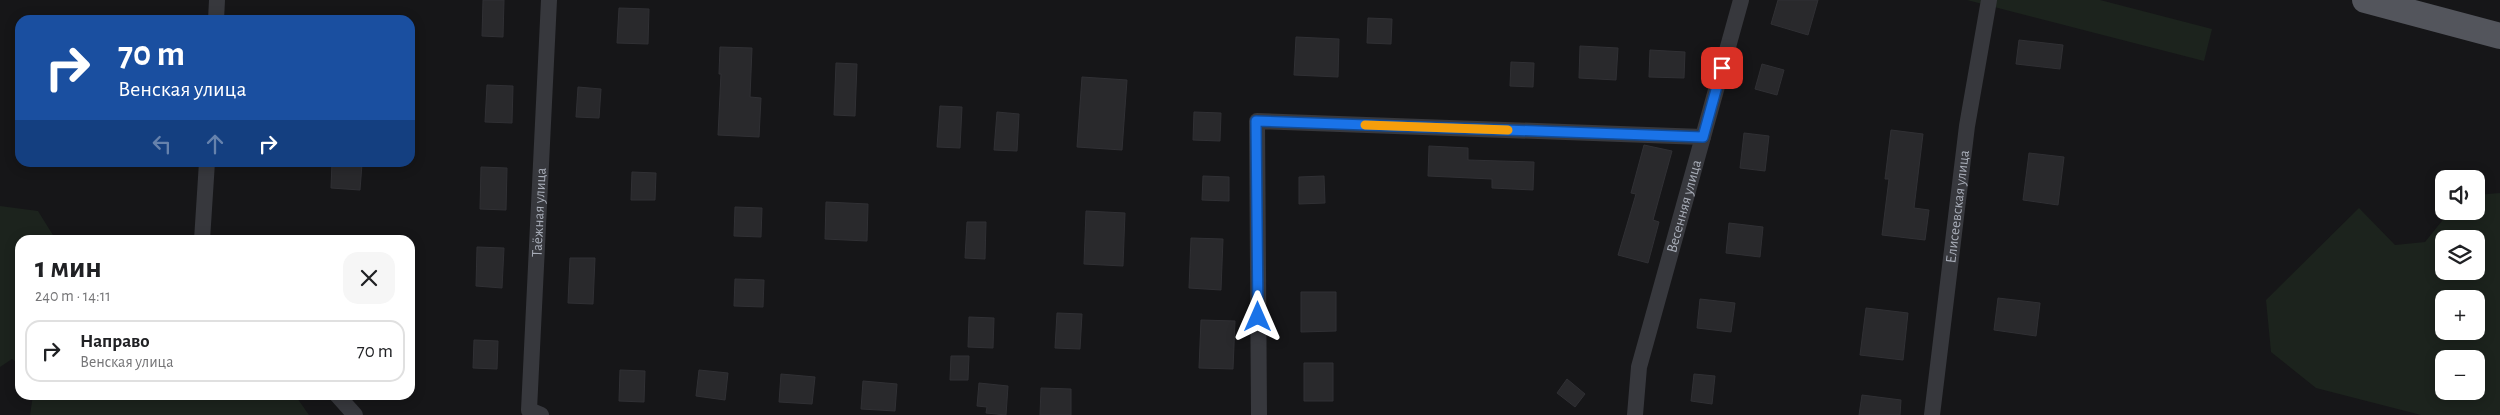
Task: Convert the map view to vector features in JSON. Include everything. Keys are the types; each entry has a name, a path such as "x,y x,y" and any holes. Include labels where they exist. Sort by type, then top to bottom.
{"main road":[{"path":"2365,0 2500,36"}],"street":[{"path":"216,15 217,0"},
{"name":"Таёжная улица","path":"541,415 529,410 549,0"},
{"name":"Весенняя улица","path":"1634,415 1639,367 1741,0"},
{"name":"Елисеевская улица","path":"1932,415 1967,126 1989,0"},
{"path":"1259,415 1256,121 1703,137"},
{"path":"202,235 207,167"},
{"path":"342,400 355,415"}],"shaded area":[{"path":"1967,0 2100,0 2212,29 2204,61"},
{"path":"2500,193 2500,415 2421,415 2316,388 2271,352 2266,300 2359,208 2395,245 2425,242 2443,220 2485,220 2485,194"},
{"path":"0,206 38,211 53,235 15,235 15,361 12,359 0,367"},
{"path":"32,400 298,400 309,415 30,415"}],"building":[{"path":"483,0 504,0 503,37 482,36"},
{"path":"1778,0 1818,0 1808,35 1771,24"},
{"path":"619,8 649,9 648,44 617,43"},
{"path":"1368,18 1392,19 1391,44 1367,43"},
{"path":"1296,37 1339,39 1338,77 1294,75"},
{"path":"2019,40 2063,45 2060,69 2016,64"},
{"path":"1580,46 1618,48 1616,80 1579,78"},
{"path":"720,47 752,48 750,97 761,98 759,137 718,135 721,74 719,74"},
{"path":"1650,50 1685,52 1684,78 1649,77"},
{"path":"1511,62 1534,63 1533,87 1510,86"},
{"path":"836,63 857,64 855,116 834,115"},
{"path":"1762,64 1784,70 1777,95 1755,89"},
{"path":"1082,77 1127,80 1122,150 1077,147"},
{"path":"487,85 513,86 512,123 485,122"},
{"path":"578,87 601,89 599,118 576,117"},
{"path":"940,106 962,107 960,148 937,147"},
{"path":"997,112 1019,114 1017,151 994,150"},
{"path":"1194,112 1221,113 1220,141 1193,140"},
{"path":"1891,130 1923,134 1914,208 1929,210 1925,240 1882,235 1889,179 1885,179"},
{"path":"1744,133 1769,136 1765,171 1740,168"},
{"path":"1644,145 1672,151 1653,220 1659,222 1648,263 1618,255 1636,194 1631,193"},
{"path":"1429,146 1468,148 1468,160 1534,162 1533,190 1492,188 1492,179 1428,176"},
{"path":"2029,153 2064,157 2058,205 2023,200"},
{"path":"332,167 362,167 360,190 331,188"},
{"path":"481,167 507,168 506,210 480,209"},
{"path":"632,172 656,173 655,200 631,200"},
{"path":"1203,176 1229,177 1229,201 1202,200"},
{"path":"1324,176 1325,203 1299,204 1299,177"},
{"path":"826,202 868,204 867,241 825,239"},
{"path":"735,207 762,208 761,237 734,236"},
{"path":"1086,211 1125,213 1123,266 1084,264"},
{"path":"967,222 986,222 985,259 965,258"},
{"path":"1729,223 1763,227 1760,257 1726,253"},
{"path":"1191,238 1223,239 1221,290 1189,288"},
{"path":"477,247 504,248 502,288 476,286"},
{"path":"570,258 595,258 593,304 568,303"},
{"path":"735,279 764,280 763,307 734,306"},
{"path":"1301,292 1336,292 1336,331 1301,332"},
{"path":"1998,298 2040,303 2036,336 1994,330"},
{"path":"1700,299 1735,303 1731,332 1697,328"},
{"path":"1866,308 1908,313 1903,360 1860,355"},
{"path":"1057,313 1082,314 1080,349 1055,348"},
{"path":"969,317 994,318 993,348 968,347"},
{"path":"1201,320 1235,321 1233,369 1199,368"},
{"path":"474,340 498,341 497,369 473,368"},
{"path":"951,356 969,356 968,380 950,380"},
{"path":"1304,363 1333,363 1333,401 1304,401"},
{"path":"620,370 645,371 644,402 619,401"},
{"path":"699,370 728,373 725,400 696,396"},
{"path":"781,374 815,377 812,404 779,402"},
{"path":"1694,374 1715,376 1712,404 1691,401"},
{"path":"1567,379 1585,394 1575,407 1557,393"},
{"path":"863,381 897,384 895,411 861,409"},
{"path":"979,383 1008,386 1006,415 986,413 987,407 977,406"},
{"path":"1041,388 1071,389 1071,415 1040,415"},
{"path":"1862,395 1901,400 1900,415 1859,415"}],"slow traffic":[{"path":"1365,125 1508,130"}],"route":[{"path":"1258,317 1256,121 1703,137 1722,68"}]}
